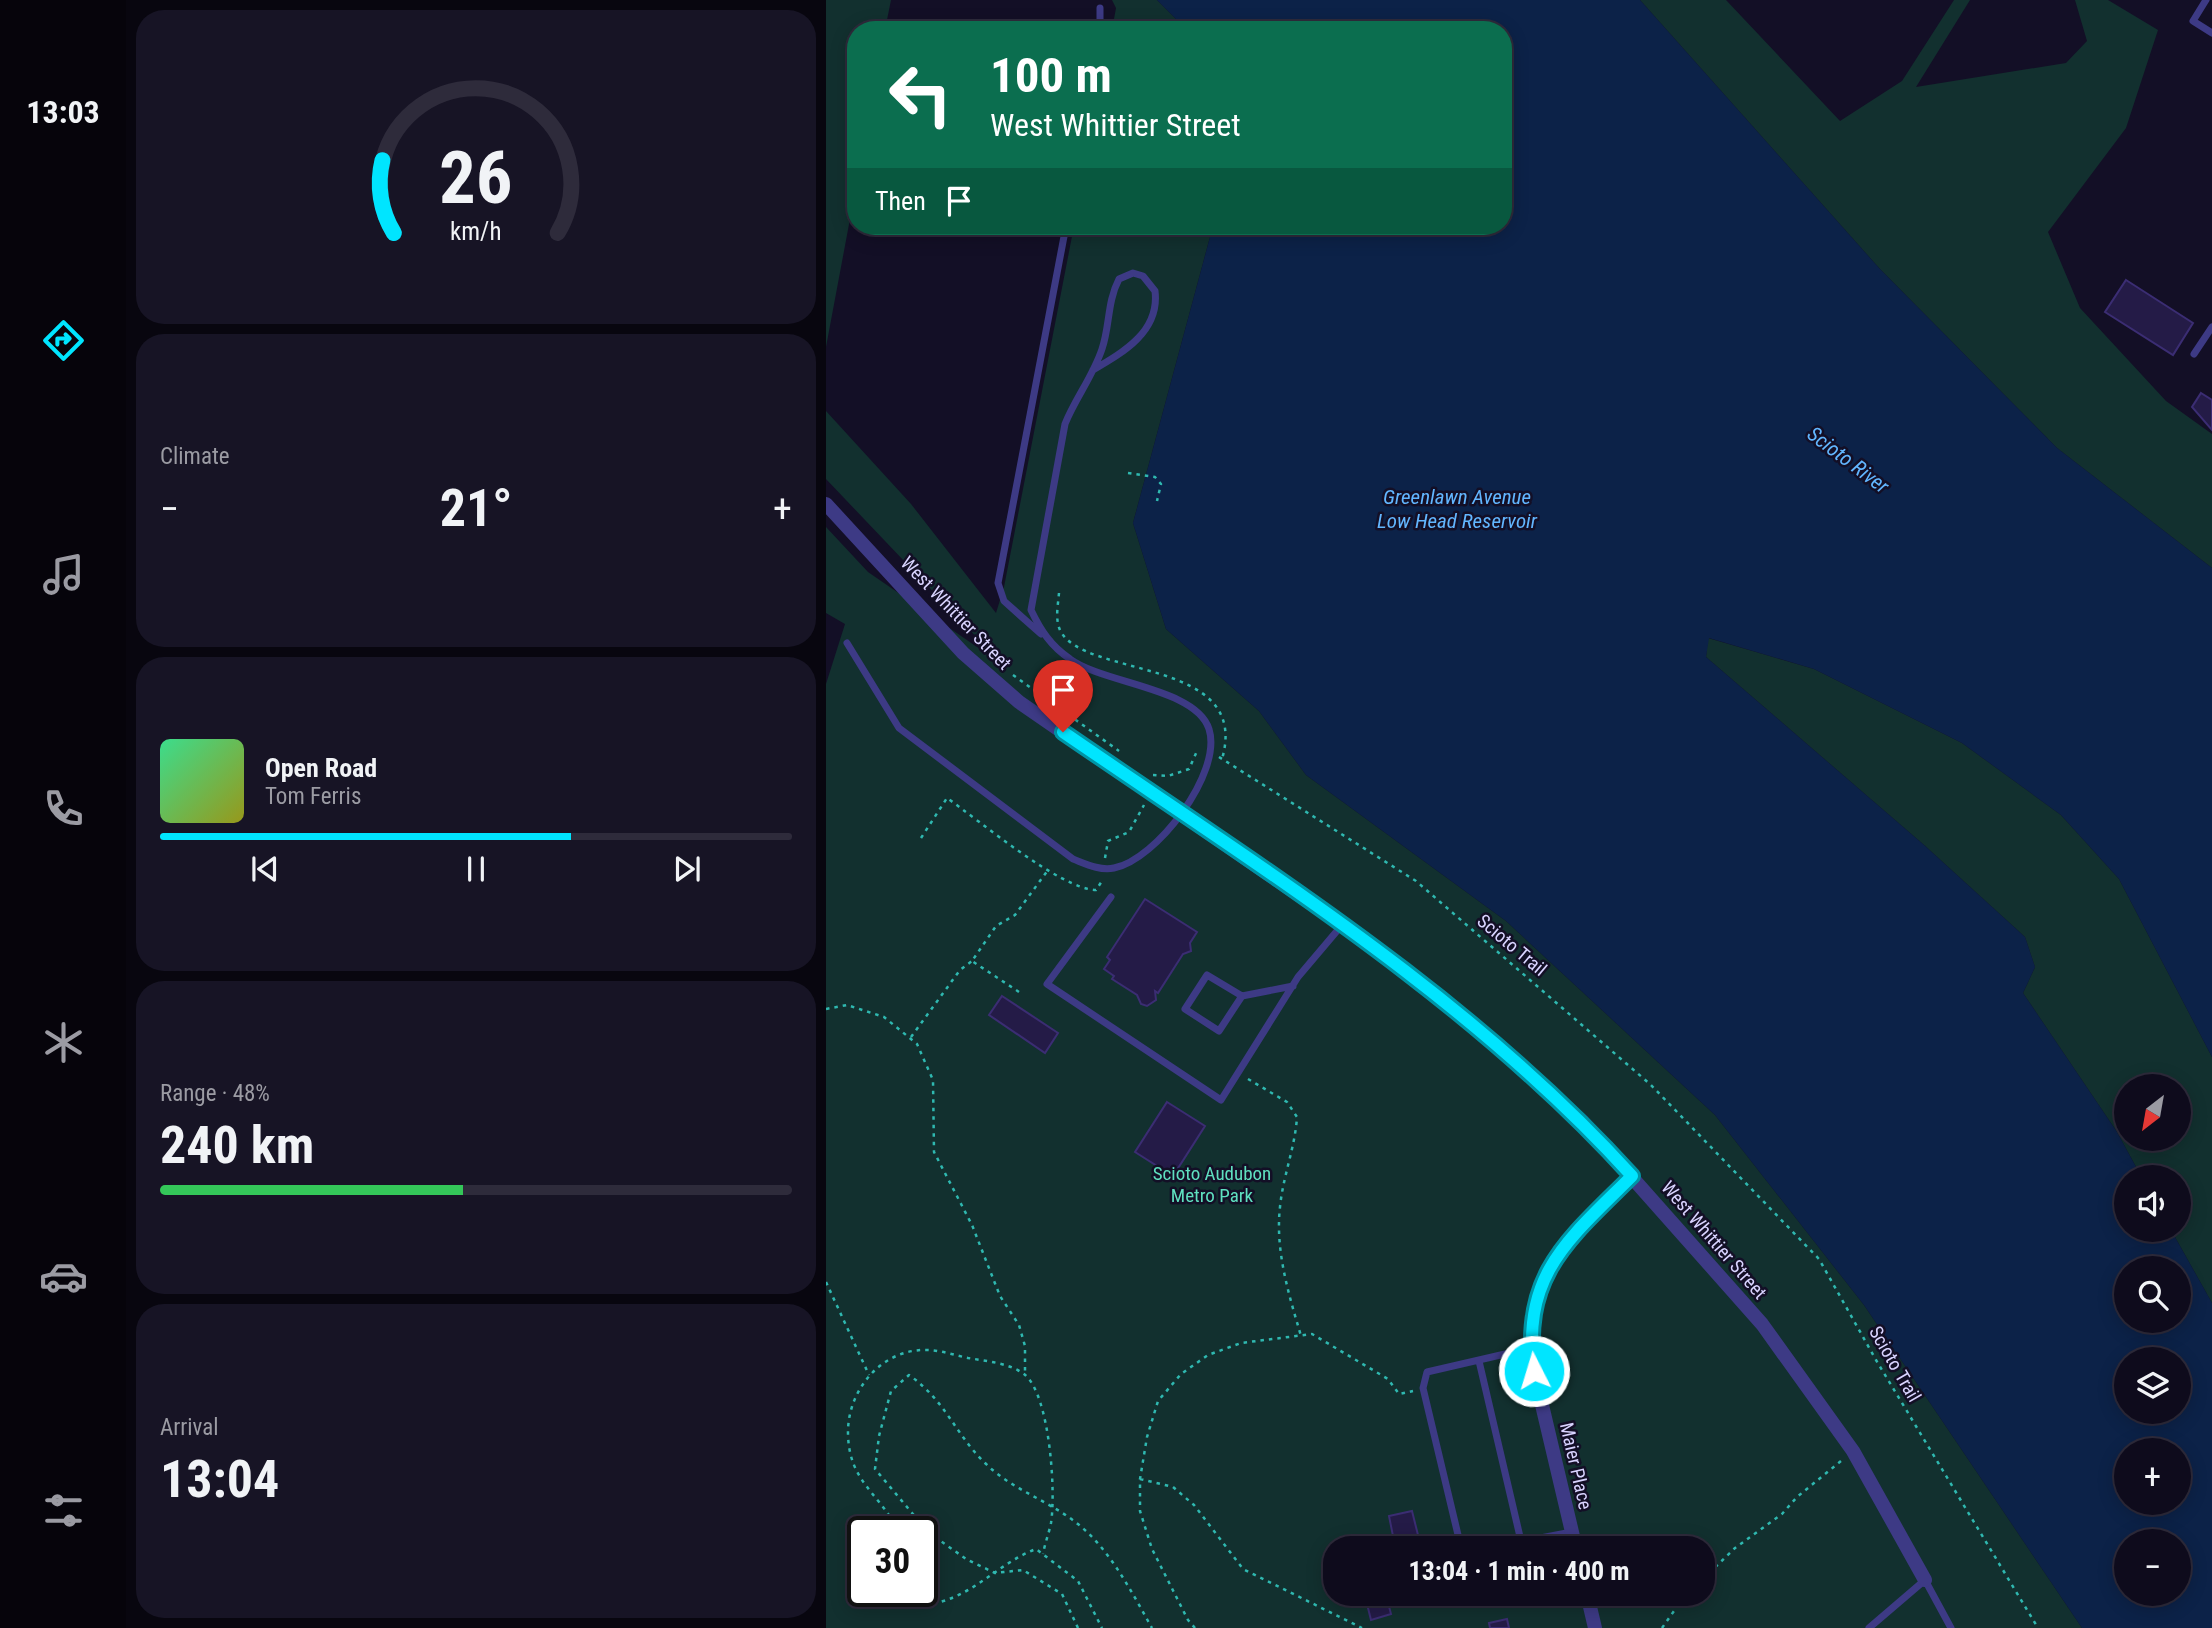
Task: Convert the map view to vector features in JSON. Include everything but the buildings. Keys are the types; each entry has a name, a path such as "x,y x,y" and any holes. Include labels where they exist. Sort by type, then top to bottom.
{"street":[{"name":"West Whittier Street","path":"826,504 937,626 990,678 1019,702 1342,925 1442,999 1536,1078 1582,1121 1762,1324 1853,1451 1925,1580"},
{"name":"Maier Place","path":"1573,1536 1531,1348 1534,1304 1549,1267 1564,1245 1632,1176"},
{"path":"1590,1606 1595,1628"}],"lane":[{"path":"2206,0 2193,20 2212,33"},
{"path":"1100,8 1100,21"},
{"path":"847,643 899,728 1073,859 1091,866 1112,869 1132,862 1182,815 1211,752 1209,729 1198,710 1175,698 1103,675 1072,660 1003,601 998,583 1064,235"},
{"path":"1044,637 1031,610 1065,424 1077,396 1093,370 1105,339 1108,312 1119,279 1133,273 1143,276 1155,291 1155,314 1149,328 1111,360 1093,370"},
{"path":"2194,354 2212,327"},
{"path":"1111,897 1047,984 1221,1100 1293,986 1342,925"},
{"path":"1242,996 1219,1031 1185,1009 1207,975 1242,996 1293,986"},
{"path":"1458,1536 1423,1388 1427,1372 1531,1348"},
{"path":"1479,1360 1520,1536"},
{"path":"1549,1536 1572,1532"},
{"path":"1869,1628 1925,1580 1951,1628"}],"path":[{"path":"1128,473 1155,477 1161,484 1157,501"},
{"path":"1059,593 1060,630 1070,643 1160,673 1202,694 1225,723 1227,743 1222,759"},
{"path":"1006,669 1121,752"},
{"path":"1153,775 1168,776 1189,769 1197,751 1211,752"},
{"name":"Scioto Trail","path":"1211,752 1416,881 1651,1085 1819,1259 1876,1360 2038,1628"},
{"path":"910,1038 960,970 972,961 996,926 1015,915 1048,870"},
{"path":"972,961 1018,992"},
{"path":"826,1009 847,1005 884,1017 917,1044 933,1080 934,1152 972,1225 1000,1296 1019,1325 1025,1346 1025,1375 1039,1400 1053,1464 1052,1508 1043,1553"},
{"path":"1238,1075 1287,1102 1297,1117 1295,1144 1284,1175 1279,1210 1284,1275 1301,1336"},
{"path":"826,1282 869,1375"},
{"path":"1195,1628 1188,1620 1152,1549 1140,1511 1140,1479 1147,1437 1158,1401 1181,1374 1208,1355 1241,1343 1312,1334 1341,1349 1388,1380 1399,1394 1423,1388"},
{"path":"887,1516 854,1469 848,1434 853,1400 869,1375 889,1359 924,1350 997,1363 1025,1375"},
{"path":"1078,1628 1062,1594 1023,1570 995,1573 965,1559 928,1532 875,1469 879,1436 891,1391 909,1375 930,1390 982,1461 1008,1484 1075,1521 1120,1572 1152,1628"},
{"path":"1715,1567 1782,1514 1797,1497 1853,1451"},
{"path":"1140,1479 1173,1487 1194,1505 1243,1569 1362,1628"},
{"path":"938,1601 960,1597 1017,1556 1036,1549 1078,1581 1102,1628"},
{"path":"1662,1628 1678,1606"}],"green space":[{"path":"826,0 891,0 887,21 847,21 847,235 826,347"},
{"path":"1112,0 1157,0 1178,21 1114,21 1116,8"},
{"path":"1640,0 1726,0 1840,121 1902,81 1954,0 1970,0 1916,87 2066,63 2087,41 2075,0 2108,0 2158,30 2126,128 2048,232 2080,308 2166,401 2212,434 2212,568 2057,448 1879,268"},
{"name":"Scioto Audubon Metro Park","path":"1072,235 1211,235 1133,523 1166,629 1259,711 1306,775 1506,921 1715,1115 1864,1305 2082,1628 826,1628 826,684 845,624 826,613 826,527 868,572 980,649 983,644 826,479 826,411 911,504 996,613 1004,587"},
{"path":"1708,638 1814,669 1962,743 2061,815 2119,879 2212,1057 2212,1303 2191,1266 2191,1256 2186,1256 2178,1242 2191,1242 2191,1165 2135,1165 2128,1152 2191,1152 2191,1074 2114,1074 2114,1128 2023,993 2035,967 2025,937 1924,845 1706,657"}],"water":[{"name":"Greenlawn Avenue Low Head Reservoir","path":"1157,0 1640,0 1879,268 2057,448 2212,568 2212,1057 2119,879 2061,815 1962,743 1814,669 1709,638 1706,657 1924,845 2025,937 2035,967 2023,993 2114,1128 2114,1152 2128,1152 2135,1165 2114,1165 2114,1242 2178,1242 2186,1256 2114,1256 2114,1333 2191,1333 2191,1266 2212,1303 2212,1628 2082,1628 1864,1305 1715,1115 1506,921 1306,775 1259,711 1166,629 1133,523 1211,235 1512,235 1512,21 1178,21"}],"route":[{"path":"1063,732 1342,925 1442,999 1536,1078 1582,1121 1632,1176 1564,1245 1549,1267 1534,1304 1531,1324 1534,1371"}],"water label":[{"name":"Scioto River","path":"1848,460"}]}
